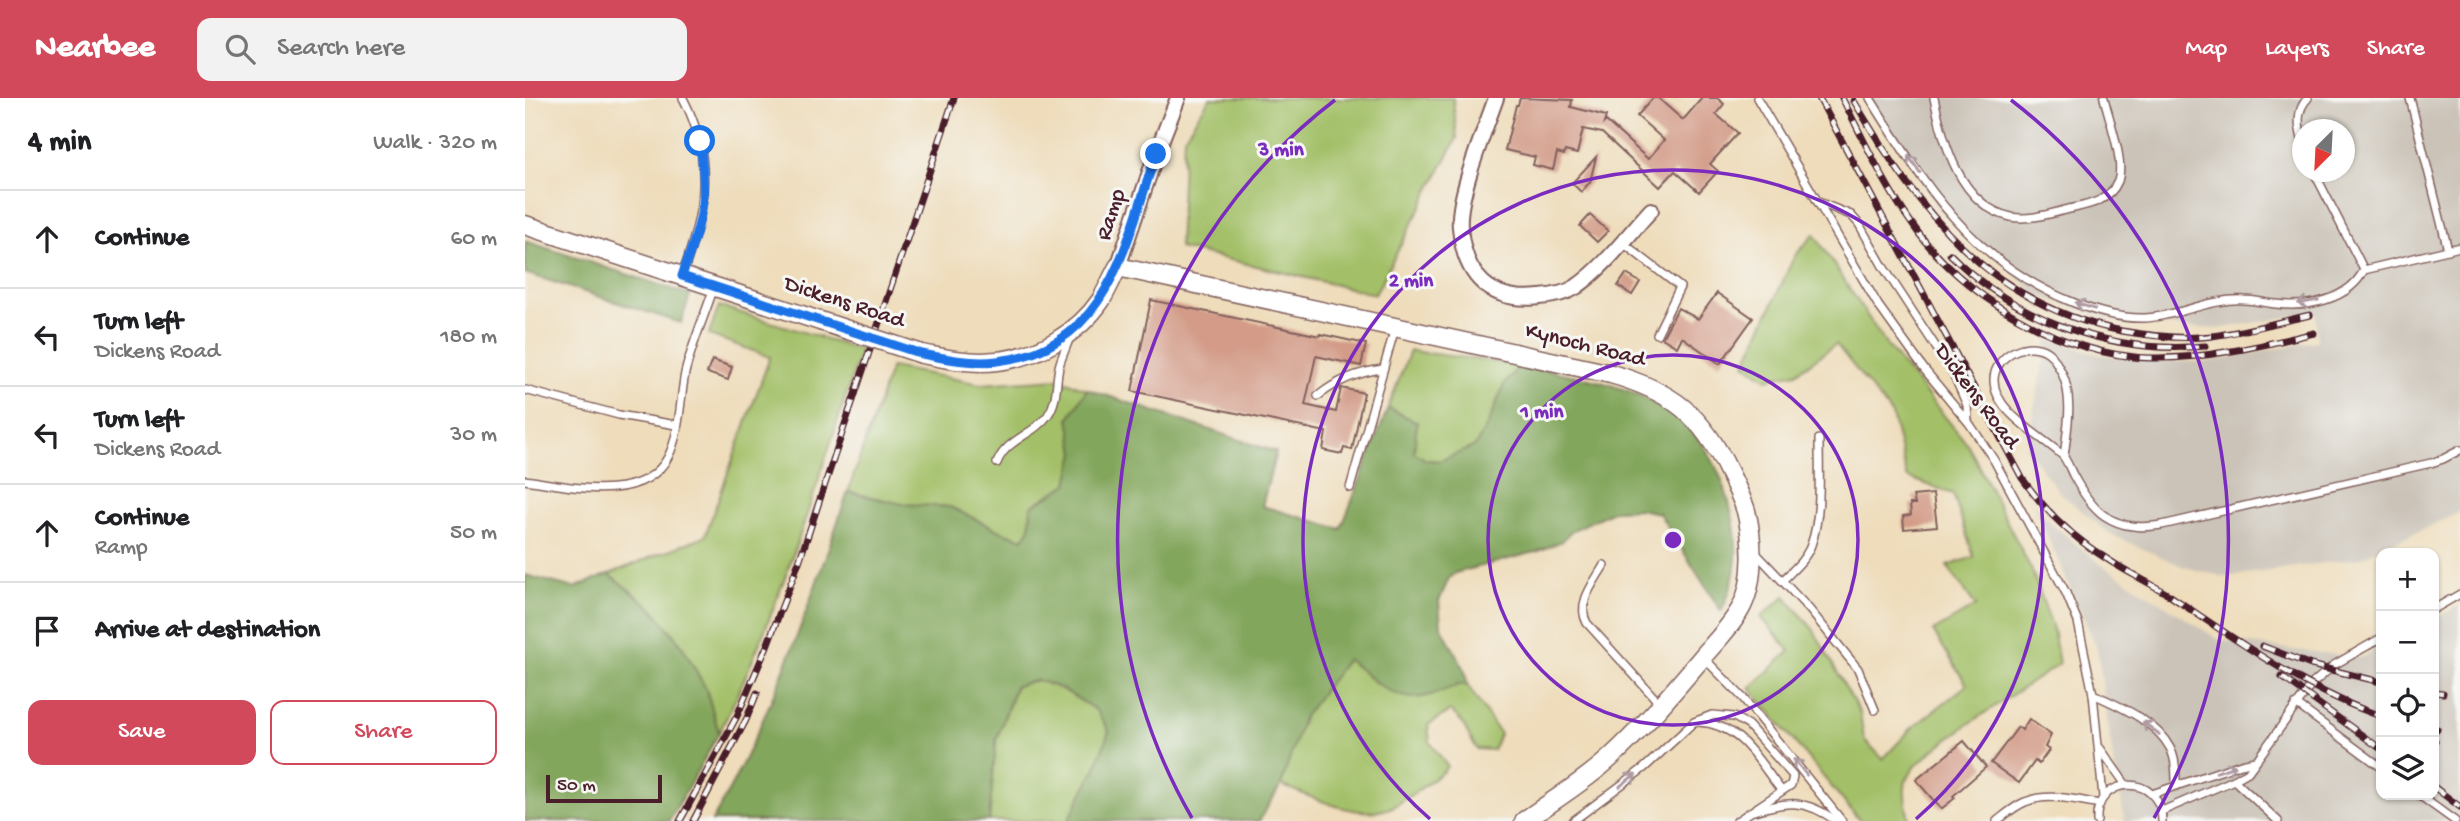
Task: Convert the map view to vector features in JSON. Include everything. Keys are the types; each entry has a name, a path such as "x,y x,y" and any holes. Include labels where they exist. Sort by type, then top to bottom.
{"street":[{"name":"Ramp","path":"1118,267 1178,98"},
{"path":"1496,98 1461,207 1460,227 1469,266 1478,281 1490,289 1514,298 1555,295 1573,289 1587,279 1651,210"},
{"name":"Dickens Road","path":"525,225 922,354 959,361 997,361 1040,351 1073,330 1100,302 1118,267"},
{"name":"Kynoch Road","path":"1118,267 1612,374 1639,382 1667,395 1695,417 1720,453 1746,511 1750,547 1749,580 1743,605 1724,633 1609,759 1524,821"}],"lane":[{"path":"682,276 695,238 703,191 700,141 692,115 683,98"},
{"name":"Dickens Road","path":"1757,98 1878,305 1924,369 1969,423 2009,485 2066,593 2078,622 2093,694 2100,748 2101,801 2097,821"},
{"path":"1870,98 1926,181 1968,235 2003,265 2046,291 2084,307 2114,315 2144,318 2232,300 2288,305 2309,303 2344,293 2359,280 2364,270"},
{"path":"1934,98 1951,159 1970,191 1993,210 2012,217 2035,216 2083,206 2095,203 2110,194 2118,181 2120,166 2104,98"},
{"path":"2298,119 2303,103 2308,98"},
{"path":"2410,98 2448,250"},
{"path":"2319,182 2364,270"},
{"path":"1817,202 1840,209 1851,215 1859,224 1884,268 1953,373 1967,405 1969,423"},
{"path":"1621,243 1680,287 1657,334"},
{"path":"2364,270 2460,247"},
{"path":"525,480 609,490 637,484 661,467 671,449 686,371 714,286"},
{"path":"1350,488 1395,328"},
{"path":"997,463 1007,448 1045,420 1050,412 1056,396 1060,364 1073,330"},
{"path":"2064,457 2070,400 2062,373 2050,354 2036,348 2022,348 2011,352 1999,364 1994,378 1997,396 2039,439 2064,457 2087,498 2096,509 2116,522 2144,527 2431,463 2443,460 2460,450"},
{"path":"1318,396 1342,380 1366,371 1383,369"},
{"path":"525,390 619,415 676,425"},
{"path":"1783,580 1811,547 1818,494 1819,439"},
{"path":"1750,547 1783,580 1858,669 1875,710"},
{"path":"1604,565 1585,598 1582,615 1661,705"},
{"path":"2439,606 2460,594"},
{"path":"2162,811 2248,772 2312,684 2334,665 2376,641"},
{"path":"1703,657 1743,698 1842,821"},
{"path":"2093,694 2135,716 2162,737 2173,757 2176,786"},
{"path":"2296,704 2376,763"},
{"path":"1573,821 1644,768 1694,722 1712,715 1734,717 1748,725 1793,776 1791,785 1737,821"},
{"path":"1694,722 1714,723 1740,737 1781,790"},
{"name":"Dickens Road","path":"2100,748 2126,785"},
{"path":"2152,794 2255,761"},
{"path":"2234,780 2279,821"},
{"path":"1997,821 2026,801 2041,798 2101,801 2113,789 2126,785 2136,785 2152,794 2162,811 2162,821"},
{"path":"2426,800 2455,821"},
{"path":"1749,812 1794,803 1815,807 1836,821"}],"shaded area":[{"path":"1870,98 2460,98 2460,512 2382,548 2376,548 2376,551 2360,558 2225,577 2184,567 2110,534 2059,492 2026,448 2048,339 2101,355 2153,361 2206,362 2317,341 2316,312 2217,329 2125,324 2039,296 1939,209"},
{"path":"2033,504 2055,527 2102,565 2219,640 2360,658 2376,650 2376,800 2439,800 2439,616 2460,605 2460,821 2125,821 2097,648"}],"green space":[{"path":"1210,98 1453,98 1457,138 1375,294 1179,248 1184,137"},
{"path":"1814,234 1887,346 1968,445 2032,571 2053,629 2059,664 1952,736 1916,766 1907,778 1905,788 1909,821 1860,821 1750,688 1790,651 1761,617 1785,596 1813,629 1860,713 1864,739 1883,759 1912,728 1967,685 1933,631 1976,606 1947,566 1974,557 1953,494 1907,477 1892,415 1836,344 1796,373 1767,379 1745,364 1794,257"},
{"path":"525,241 690,295 681,323 525,273"},
{"path":"719,306 861,350 779,592 741,687 719,733 706,689 681,644 652,608 609,574 705,536 770,357 709,335"},
{"path":"1410,351 1520,365 1504,385 1475,447 1440,461 1426,460 1414,452 1417,422 1388,408"},
{"path":"1520,365 1590,379 1651,401 1677,418 1699,441 1717,470 1730,507 1735,534 1734,572 1721,611 1659,513 1639,509 1615,510 1571,531 1562,541 1539,551 1455,573 1449,578 1439,601 1441,626 1464,669 1468,686 1461,684 1413,698 1398,695 1382,687 1347,659 1303,718 1281,785 1259,821 1068,821 1096,768 1109,731 1096,710 1062,689 1038,680 1015,686 996,741 989,821 712,821 753,742 788,660 848,492 902,504 950,507 1023,539 1030,527 1031,506 1068,484 1075,452 1069,418 1087,389 1276,452 1262,506 1341,529 1388,408 1417,422 1414,452 1426,460 1440,461 1475,446 1487,426 1504,385"},
{"path":"891,367 981,384 1058,379 1087,389 1069,418 1075,452 1068,485 1031,506 1030,527 1023,539 950,507 902,504 848,492"},
{"path":"609,574 652,608 681,644 706,689 719,733 669,821 525,821 525,575 574,588"},
{"path":"1347,659 1377,684 1420,697 1461,684 1468,686 1500,734 1493,750 1477,749 1463,724 1450,711 1428,725 1430,742 1447,766 1444,771 1390,808 1364,811 1335,806 1281,785 1302,718"},
{"path":"1037,680 1062,689 1096,710 1109,731 1096,768 1068,821 989,821 996,741 1016,686"}],"building":[{"path":"1520,98 1572,100 1571,107 1606,116 1604,123 1606,121 1648,159 1664,140 1637,116 1653,98 1658,98 1683,120 1702,98 1717,98 1724,104 1716,114 1738,133 1710,164 1718,171 1699,192 1675,171 1660,187 1602,133 1583,129 1577,154 1565,151 1564,155 1557,153 1553,170 1533,165 1535,157 1505,150"},
{"path":"1596,157 1590,182 1581,192 1572,183"},
{"path":"1590,215 1608,231 1597,242 1580,226"},
{"path":"1626,274 1640,282 1632,295 1618,286"},
{"path":"1717,293 1753,318 1720,364 1682,337 1677,347 1662,338 1678,308 1698,319"},
{"path":"1151,300 1366,344 1361,366 1316,356 1305,405 1336,412 1341,388 1364,393 1352,450 1344,448 1342,454 1323,450 1326,432 1132,391"},
{"path":"712,360 732,367 728,380 707,373"},
{"path":"1933,494 1937,526 1904,529 1903,516 1911,515 1910,504 1915,504 1913,496"},
{"path":"2029,719 2051,735 2045,747 2049,750 2039,764 2035,761 2019,783 1991,763 2018,727 2022,730"},
{"path":"1964,741 1986,767 1941,809 1916,780"}],"railway":[{"path":"680,821 737,716 800,559 954,98"},
{"path":"1819,98 2022,478 2040,502 2071,533 2123,569 2164,592 2299,679 2376,714"},
{"path":"1842,98 1892,194 1933,250 1957,275 1986,298 2049,334 2117,355 2172,358 2253,347 2314,333"},
{"path":"1854,101 1879,142 1932,215 1996,276 2033,299 2075,318 2122,331 2167,337 2190,338 2224,334 2310,315"},
{"path":"1950,254 2004,297 2067,328 2135,345 2205,346"},
{"path":"2262,646 2311,665 2376,681"},
{"path":"2282,677 2376,745"},
{"path":"693,821 746,720 757,693"},
{"path":"2439,693 2443,693"},
{"path":"2439,791 2460,807"}],"route":[{"path":"700,141 703,201 695,238 682,276 922,354 959,361 997,361 1040,351 1073,330 1100,302 1118,267 1156,154"}]}
